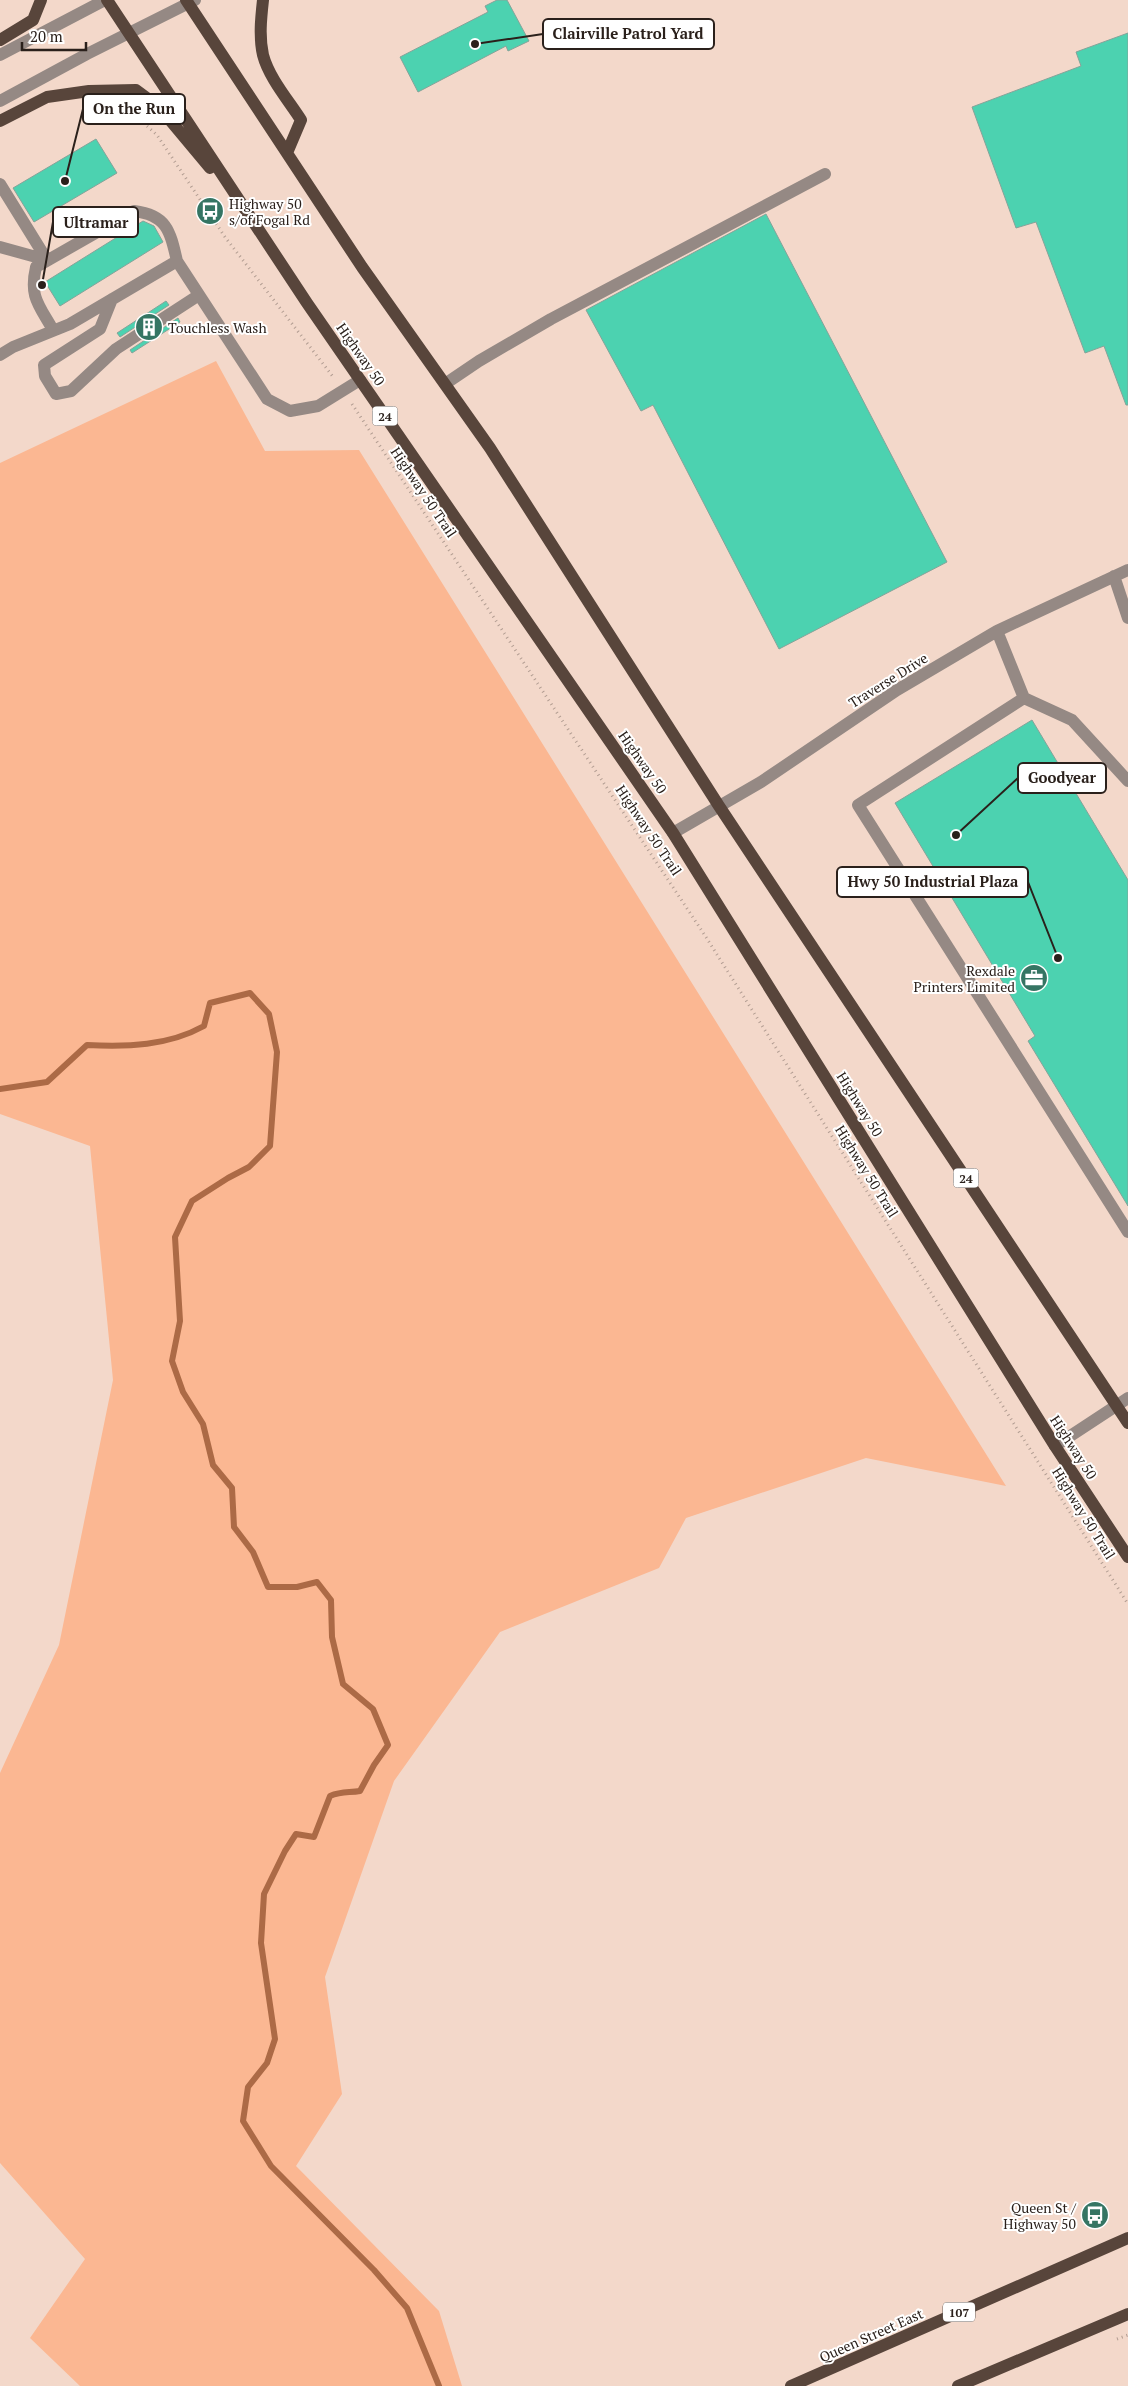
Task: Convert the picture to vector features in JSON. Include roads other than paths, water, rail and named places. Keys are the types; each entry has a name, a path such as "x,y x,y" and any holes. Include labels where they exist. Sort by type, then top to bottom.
{"main road":[{"path":"0,40 33,20 41,0"},
{"name":"Highway 50","path":"106,0 360,380 673,833 1055,1446 1128,1557"},
{"path":"263,0 261,37 264,56 271,72 301,120 287,154"},
{"name":"24","path":"190,1 287,154 362,267 490,448 719,806 1128,1422"},
{"path":"0,121 47,98 89,91 136,90 159,106 214,173 226,180"},
{"name":"Queen Street East","path":"790,2386 1128,2238"},
{"path":"958,2386 1128,2314"}],"street":[{"path":"0,55 106,0"},
{"path":"0,101 190,1"},
{"path":"445,384 478,361 552,319 825,174"},
{"path":"0,184 47,260"},
{"path":"54,330 33,295 32,282 36,267 134,211 149,212 161,219 172,240 176,261 267,399 290,411 318,406 360,380"},
{"path":"0,247 47,260"},
{"path":"0,355 70,324 176,261"},
{"path":"112,299 100,329 44,364 45,376 56,394 71,391 116,349 199,295"},
{"name":"Traverse Drive","path":"673,833 761,782 898,690 997,631 1128,570"},
{"path":"1114,576 1128,618"},
{"path":"997,631 1024,698 1072,720 1128,781"},
{"path":"1024,698 858,805 1128,1232"},
{"path":"1055,1446 1128,1398"}],"waterway":[{"path":"0,1089 47,1082 87,1045 147,1044 190,1033 204,1026 210,1003 250,993 269,1014 277,1052 270,1146 249,1167 192,1201 175,1237 180,1321 172,1361 183,1392 203,1424 213,1465 232,1488 234,1527 253,1552 268,1587 297,1587 317,1582 331,1600 332,1637 343,1684 373,1709 388,1745 374,1765 360,1791 330,1796 314,1837 296,1834 285,1851 264,1894 261,1943 275,2039 267,2063 248,2087 243,2121 271,2166 374,2270 407,2308 439,2386"}],"place":[{"name":"Clairville Patrol Yard","path":"475,44"},
{"name":"On the Run","path":"65,181"},
{"name":"Highway 50 s/of Fogal Rd","path":"210,211"},
{"name":"Ultramar","path":"42,285"},
{"name":"Touchless Wash","path":"149,327"},
{"name":"Goodyear","path":"956,835"},
{"name":"Hwy 50 Industrial Plaza","path":"1058,958"},
{"name":"Rexdale Printers Limited","path":"1034,978"},
{"name":"Queen St / Highway 50","path":"1095,2215"}]}
